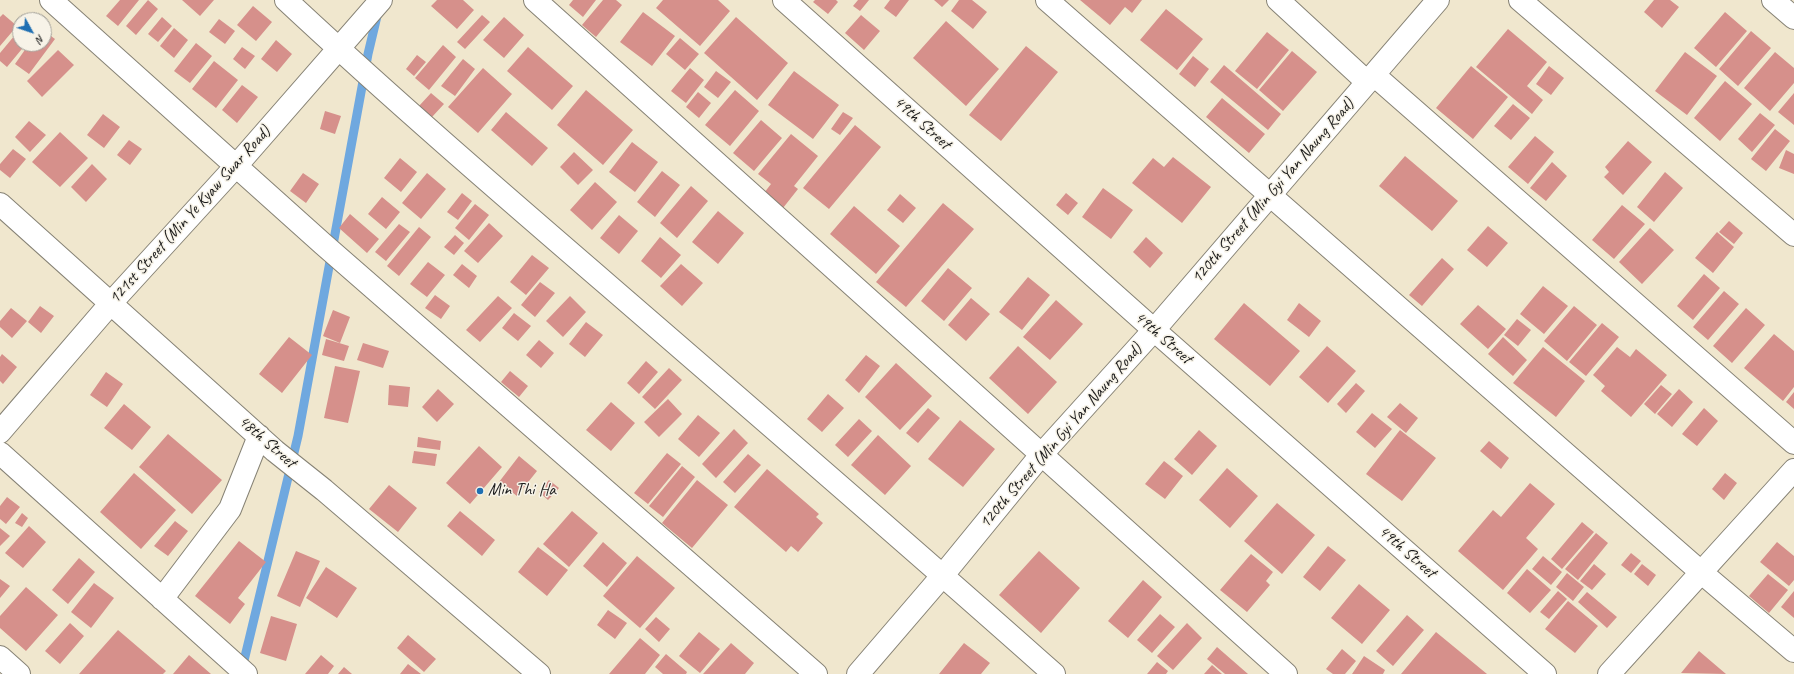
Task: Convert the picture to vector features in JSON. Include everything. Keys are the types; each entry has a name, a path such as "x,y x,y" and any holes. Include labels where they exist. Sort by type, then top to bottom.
{"street":[{"path":"51,0 323,244 816,674"},
{"path":"286,0 464,160 943,575 1054,674"},
{"name":"121st Street (Min Ye Kyaw Swar Road)","path":"0,432 110,303 236,166 346,55 381,0"},
{"path":"536,0 1286,674"},
{"name":"49th Street","path":"784,0 1154,330 1545,674"},
{"path":"1048,0 1702,573 1794,651"},
{"path":"1278,0 1794,444"},
{"name":"120th Street (Min Gyi Yan Naung Road)","path":"858,674 943,575 1041,455 1154,330 1438,0"},
{"path":"1520,0 1794,235"},
{"path":"1773,0 1794,18"},
{"name":"48th Street","path":"0,204 275,451 324,490 539,674"},
{"path":"162,599 230,509 259,436"},
{"path":"0,453 246,674"},
{"path":"1609,674 1794,470"},
{"path":"0,657 19,674"}],"building":[{"path":"120,0 139,0 118,26 106,16"},
{"path":"148,0 158,9 136,35 126,26"},
{"path":"182,0 214,0 200,16"},
{"path":"437,0 463,0 474,10 457,29 431,6"},
{"path":"573,0 596,0 583,17 569,5"},
{"path":"603,0 616,0 622,5 596,37 582,25"},
{"path":"663,0 718,0 730,11 700,46 656,8"},
{"path":"815,0 836,0 838,2 828,14 813,2"},
{"path":"858,0 869,0 860,11 853,6"},
{"path":"890,0 909,0 896,17 884,8"},
{"path":"934,0 949,0 942,7"},
{"path":"959,0 972,0 987,12 973,29 951,11"},
{"path":"1080,0 1142,0 1132,13 1125,7 1110,25"},
{"path":"1654,0 1670,0 1679,7 1662,28 1644,12"},
{"path":"253,6 272,22 256,41 237,25"},
{"path":"1166,9 1203,39 1177,70 1140,40"},
{"path":"643,12 675,36 652,66 620,42"},
{"path":"1725,12 1747,31 1716,67 1694,48"},
{"path":"3,14 12,22 12,32 0,46 0,17"},
{"path":"482,15 490,22 465,49 457,42"},
{"path":"861,15 880,31 864,50 845,33"},
{"path":"162,17 172,26 158,42 148,34"},
{"path":"504,17 524,35 504,58 483,40"},
{"path":"736,17 788,63 757,100 704,53"},
{"path":"219,19 235,31 225,44 209,32"},
{"path":"946,21 999,69 966,106 913,58"},
{"path":"174,28 188,40 174,58 160,46"},
{"path":"1508,29 1547,62 1527,86 1543,100 1532,114 1476,67"},
{"path":"1751,31 1771,48 1738,86 1719,69"},
{"path":"1267,32 1289,50 1257,89 1235,71"},
{"path":"680,38 699,54 685,70 666,54"},
{"path":"12,39 12,52 19,52 7,67 0,61 0,53"},
{"path":"276,40 292,54 277,72 261,59"},
{"path":"196,43 212,56 190,83 174,71"},
{"path":"443,45 456,57 429,90 415,78"},
{"path":"1026,46 1058,72 1001,141 969,115"},
{"path":"242,47 255,56 245,69 233,59"},
{"path":"528,47 573,86 552,110 507,71"},
{"path":"58,50 74,65 42,97 27,81"},
{"path":"1292,51 1317,72 1283,111 1259,90"},
{"path":"23,52 45,52 29,74 15,64"},
{"path":"1685,52 1717,76 1687,115 1655,91"},
{"path":"1775,52 1794,68 1794,83 1770,111 1744,88"},
{"path":"417,55 426,62 414,76 406,69"},
{"path":"1193,56 1209,69 1195,87 1179,74"},
{"path":"463,59 475,69 455,96 441,86"},
{"path":"214,61 238,80 216,108 192,89"},
{"path":"1224,65 1281,114 1268,130 1210,82"},
{"path":"1471,66 1508,97 1473,139 1436,108"},
{"path":"1549,66 1564,78 1551,95 1536,84"},
{"path":"483,68 512,94 478,133 448,107"},
{"path":"690,68 704,80 686,103 671,91"},
{"path":"716,71 731,82 718,98 704,87"},
{"path":"794,71 839,105 813,139 768,105"},
{"path":"1725,81 1752,104 1720,141 1694,118"},
{"path":"242,85 258,97 237,123 222,110"},
{"path":"586,90 633,130 603,165 557,125"},
{"path":"735,90 759,111 730,146 705,125"},
{"path":"698,92 711,103 699,118 686,107"},
{"path":"431,93 444,104 432,117 419,106"},
{"path":"1794,93 1794,125 1778,112"},
{"path":"1222,98 1265,134 1249,153 1206,117"},
{"path":"1513,104 1530,118 1511,140 1494,126"},
{"path":"325,111 341,116 335,134 320,129"},
{"path":"506,112 548,148 532,166 491,130"},
{"path":"843,112 853,118 840,135 831,129"},
{"path":"1760,113 1775,125 1752,152 1738,139"},
{"path":"103,114 120,127 104,148 87,135"},
{"path":"761,120 782,138 754,171 733,153"},
{"path":"29,121 46,135 30,152 15,137"},
{"path":"855,125 881,147 829,209 803,188"},
{"path":"1775,129 1790,141 1766,171 1751,159"},
{"path":"60,132 88,158 60,187 32,162"},
{"path":"791,134 818,156 794,186 798,189 783,208 764,193 771,184 758,174"},
{"path":"1535,136 1554,152 1528,184 1508,167"},
{"path":"129,140 142,149 130,165 117,155"},
{"path":"1628,141 1652,162 1623,195 1604,177 1609,172 1605,167"},
{"path":"632,142 658,162 635,192 609,172"},
{"path":"13,149 26,159 10,178 0,170 0,164"},
{"path":"1786,150 1794,154 1794,174 1779,168"},
{"path":"574,152 593,170 578,185 560,167"},
{"path":"1405,156 1458,201 1432,231 1379,186"},
{"path":"1173,157 1211,187 1182,223 1132,183 1153,158 1164,167"},
{"path":"400,158 417,172 401,192 384,178"},
{"path":"1552,162 1567,176 1546,201 1530,188"},
{"path":"92,164 107,179 86,202 71,187"},
{"path":"662,171 680,185 655,217 637,202"},
{"path":"1665,172 1683,188 1654,222 1637,207"},
{"path":"303,173 319,184 306,203 290,191"},
{"path":"427,173 446,189 421,219 402,203"},
{"path":"595,182 617,202 592,230 570,210"},
{"path":"691,186 708,201 677,238 660,223"},
{"path":"1103,188 1133,210 1111,239 1082,217"},
{"path":"462,193 472,201 458,220 447,212"},
{"path":"1066,193 1078,203 1068,215 1056,205"},
{"path":"900,194 916,208 903,223 887,210"},
{"path":"382,197 400,212 386,229 368,214"},
{"path":"943,203 974,229 906,307 876,282"},
{"path":"475,204 489,215 469,240 455,228"},
{"path":"1622,205 1645,224 1614,259 1592,240"},
{"path":"854,206 900,246 876,274 830,234"},
{"path":"718,211 744,233 718,264 692,242"},
{"path":"350,214 379,239 367,253 339,228"},
{"path":"619,215 638,231 619,254 600,238"},
{"path":"1729,221 1743,233 1734,244 1719,232"},
{"path":"489,223 503,236 478,263 464,251"},
{"path":"399,224 410,232 386,261 375,252"},
{"path":"1488,226 1508,243 1487,267 1467,250"},
{"path":"419,227 431,237 399,276 387,266"},
{"path":"1650,228 1674,250 1642,284 1619,262"},
{"path":"1717,232 1734,247 1713,273 1695,258"},
{"path":"455,235 464,243 454,255 444,247"},
{"path":"660,237 681,255 661,278 641,261"},
{"path":"1146,237 1163,253 1150,268 1133,252"},
{"path":"532,255 549,268 526,295 510,282"},
{"path":"1442,258 1454,269 1422,306 1409,295"},
{"path":"428,262 445,275 427,297 410,284"},
{"path":"462,264 477,276 469,288 453,275"},
{"path":"681,264 703,283 682,306 660,286"},
{"path":"948,268 972,288 944,321 921,301"},
{"path":"1704,274 1720,288 1693,320 1677,306"},
{"path":"1028,277 1050,295 1022,330 999,312"},
{"path":"540,282 555,293 535,317 521,305"},
{"path":"1543,286 1568,306 1544,334 1520,314"},
{"path":"1724,291 1739,304 1708,340 1693,327"},
{"path":"435,295 450,306 441,319 425,308"},
{"path":"498,296 512,308 480,342 466,330"},
{"path":"570,296 586,312 563,337 546,321"},
{"path":"971,298 990,314 966,341 948,325"},
{"path":"1056,300 1083,324 1050,360 1023,337"},
{"path":"1244,303 1300,351 1270,386 1214,339"},
{"path":"1299,303 1321,321 1309,337 1287,320"},
{"path":"1478,305 1506,329 1488,349 1460,324"},
{"path":"40,306 54,316 41,333 28,322"},
{"path":"1574,306 1597,325 1567,361 1544,341"},
{"path":"11,308 27,321 12,338 0,327 0,321"},
{"path":"1746,308 1765,325 1732,363 1713,346"},
{"path":"333,310 350,317 340,343 323,336"},
{"path":"514,313 531,326 518,341 502,328"},
{"path":"1517,319 1531,330 1518,346 1504,335"},
{"path":"586,322 603,335 585,357 569,344"},
{"path":"1602,323 1619,337 1586,376 1569,362"},
{"path":"1774,334 1794,351 1794,387 1783,401 1744,368"},
{"path":"289,337 312,355 282,393 259,374"},
{"path":"1503,337 1527,360 1513,376 1488,354"},
{"path":"326,339 349,346 344,361 322,355"},
{"path":"539,340 554,353 541,368 526,355"},
{"path":"363,343 389,351 383,368 357,360"},
{"path":"1018,346 1057,382 1028,414 989,378"},
{"path":"1327,346 1356,371 1328,403 1299,377"},
{"path":"1543,347 1585,381 1556,417 1513,383"},
{"path":"1617,347 1630,357 1636,349 1667,375 1631,417 1601,391 1605,386 1593,375"},
{"path":"2,354 17,367 3,384 0,381 0,357"},
{"path":"866,355 880,366 859,393 845,380"},
{"path":"646,361 658,372 639,394 627,383"},
{"path":"896,363 932,396 900,430 865,397"},
{"path":"335,366 360,371 348,423 324,418"},
{"path":"669,368 682,380 655,409 642,397"},
{"path":"510,371 528,386 519,397 501,382"},
{"path":"106,372 123,384 107,407 90,395"},
{"path":"1356,383 1365,391 1346,413 1337,404"},
{"path":"389,385 410,387 408,407 388,405"},
{"path":"1661,385 1672,394 1655,414 1644,404"},
{"path":"438,389 454,404 437,422 422,407"},
{"path":"1679,389 1693,402 1672,427 1657,414"},
{"path":"1794,392 1794,409 1786,402"},
{"path":"828,394 844,408 822,432 807,419"},
{"path":"668,399 682,414 659,437 644,422"},
{"path":"611,402 635,423 611,451 586,430"},
{"path":"1400,403 1418,418 1406,433 1387,417"},
{"path":"124,404 151,427 132,450 104,428"},
{"path":"928,408 940,418 918,443 906,433"},
{"path":"1704,408 1718,421 1697,446 1682,434"},
{"path":"1372,413 1392,429 1375,448 1356,432"},
{"path":"698,415 720,433 699,457 678,439"},
{"path":"859,419 872,431 848,457 835,445"},
{"path":"960,420 995,449 963,487 928,459"},
{"path":"734,429 748,443 716,478 702,464"},
{"path":"1199,430 1217,446 1192,475 1174,459"},
{"path":"1400,430 1436,458 1402,501 1366,474"},
{"path":"168,434 222,480 192,514 139,467"},
{"path":"878,435 911,466 885,495 851,465"},
{"path":"418,437 441,441 440,450 417,447"},
{"path":"1489,441 1509,458 1501,469 1480,451"},
{"path":"479,446 502,467 470,504 446,483"},
{"path":"414,451 437,454 435,466 412,463"},
{"path":"667,453 681,464 648,504 634,493"},
{"path":"748,454 761,465 735,493 723,482"},
{"path":"519,456 537,471 517,496 499,482"},
{"path":"1164,461 1183,476 1165,499 1145,484"},
{"path":"682,466 695,477 663,517 649,506"},
{"path":"1227,468 1258,496 1230,528 1199,500"},
{"path":"767,469 819,514 816,517 823,523 798,552 791,546 786,552 734,507"},
{"path":"134,473 176,510 141,549 100,512"},
{"path":"1725,473 1737,483 1724,500 1712,489"},
{"path":"549,480 559,488 548,500 539,492"},
{"path":"697,480 728,505 692,548 662,523"},
{"path":"1530,483 1555,504 1526,538 1538,549 1503,590 1458,551 1493,510 1501,517"},
{"path":"389,485 417,508 398,532 369,509"},
{"path":"7,497 20,507 6,524 0,519 0,506"},
{"path":"1277,503 1315,535 1282,574 1244,541"},
{"path":"460,511 495,540 482,556 447,526"},
{"path":"572,511 598,533 569,567 543,544"},
{"path":"22,513 28,518 22,527 15,523"},
{"path":"175,521 188,531 168,556 154,546"},
{"path":"1582,522 1594,532 1562,569 1551,559"},
{"path":"29,526 46,542 23,568 5,553"},
{"path":"0,528 10,536 0,546"},
{"path":"1596,533 1608,543 1578,580 1565,569"},
{"path":"239,541 266,562 238,598 245,604 230,624 195,596"},
{"path":"603,542 627,563 607,587 583,566"},
{"path":"1777,542 1794,556 1794,580 1789,586 1760,562"},
{"path":"1328,546 1346,560 1320,591 1303,577"},
{"path":"538,547 568,570 547,596 518,572"},
{"path":"296,551 320,561 300,607 277,596"},
{"path":"1039,551 1080,588 1041,633 999,595"},
{"path":"1631,553 1641,561 1631,573 1621,565"},
{"path":"1251,554 1273,572 1266,581 1270,585 1247,612 1220,590"},
{"path":"637,556 675,588 640,628 603,596"},
{"path":"1543,556 1562,572 1551,585 1532,569"},
{"path":"79,558 95,572 68,604 52,590"},
{"path":"1594,564 1606,574 1592,590 1580,581"},
{"path":"1642,564 1656,575 1648,586 1634,574"},
{"path":"326,567 357,588 337,618 306,598"},
{"path":"1527,569 1551,590 1530,613 1507,593"},
{"path":"1567,573 1584,587 1573,601 1556,587"},
{"path":"1768,574 1788,590 1769,613 1749,596"},
{"path":"0,579 10,586 0,598"},
{"path":"1143,580 1162,597 1128,638 1108,621"},
{"path":"94,583 114,598 91,628 71,612"},
{"path":"1359,584 1390,610 1362,644 1331,618"},
{"path":"26,587 58,615 26,651 0,628 0,616"},
{"path":"1558,591 1567,599 1549,619 1540,612"},
{"path":"1794,591 1794,618 1781,607"},
{"path":"1587,592 1617,617 1607,628 1578,602"},
{"path":"1568,601 1598,626 1575,653 1545,629"},
{"path":"608,610 627,623 615,639 597,625"},
{"path":"1160,614 1175,627 1152,653 1137,640"},
{"path":"1407,615 1424,630 1393,666 1376,651"},
{"path":"271,616 297,624 286,661 260,653"},
{"path":"656,617 670,629 659,642 645,629"},
{"path":"70,623 84,636 60,664 45,651"},
{"path":"1187,623 1202,638 1173,670 1157,656"},
{"path":"118,630 166,671 163,674 79,674"},
{"path":"699,632 720,649 700,673 679,656"},
{"path":"1436,632 1487,674 1401,674"},
{"path":"408,635 436,659 424,672 397,648"},
{"path":"640,638 660,655 645,674 609,674"},
{"path":"731,643 754,663 745,674 703,674"},
{"path":"964,643 990,663 981,674 939,674"},
{"path":"1217,647 1248,674 1225,674 1207,659"},
{"path":"1342,649 1356,661 1345,674 1333,674 1326,669"},
{"path":"1699,651 1726,674 1681,673"},
{"path":"666,654 687,672 686,674 663,674 655,667"},
{"path":"189,655 211,674 173,674"},
{"path":"321,655 334,666 328,674 305,674"},
{"path":"1364,656 1385,670 1383,674 1352,674"},
{"path":"1157,662 1168,671 1166,674 1147,674"},
{"path":"408,664 421,674 400,674"},
{"path":"1212,665 1222,674 1204,674"},
{"path":"344,667 352,674 338,674"}],"waterway":[{"path":"242,669 298,436 368,54 378,12"}],"place":[{"name":"Min Thi Ha","path":"480,491"}]}
